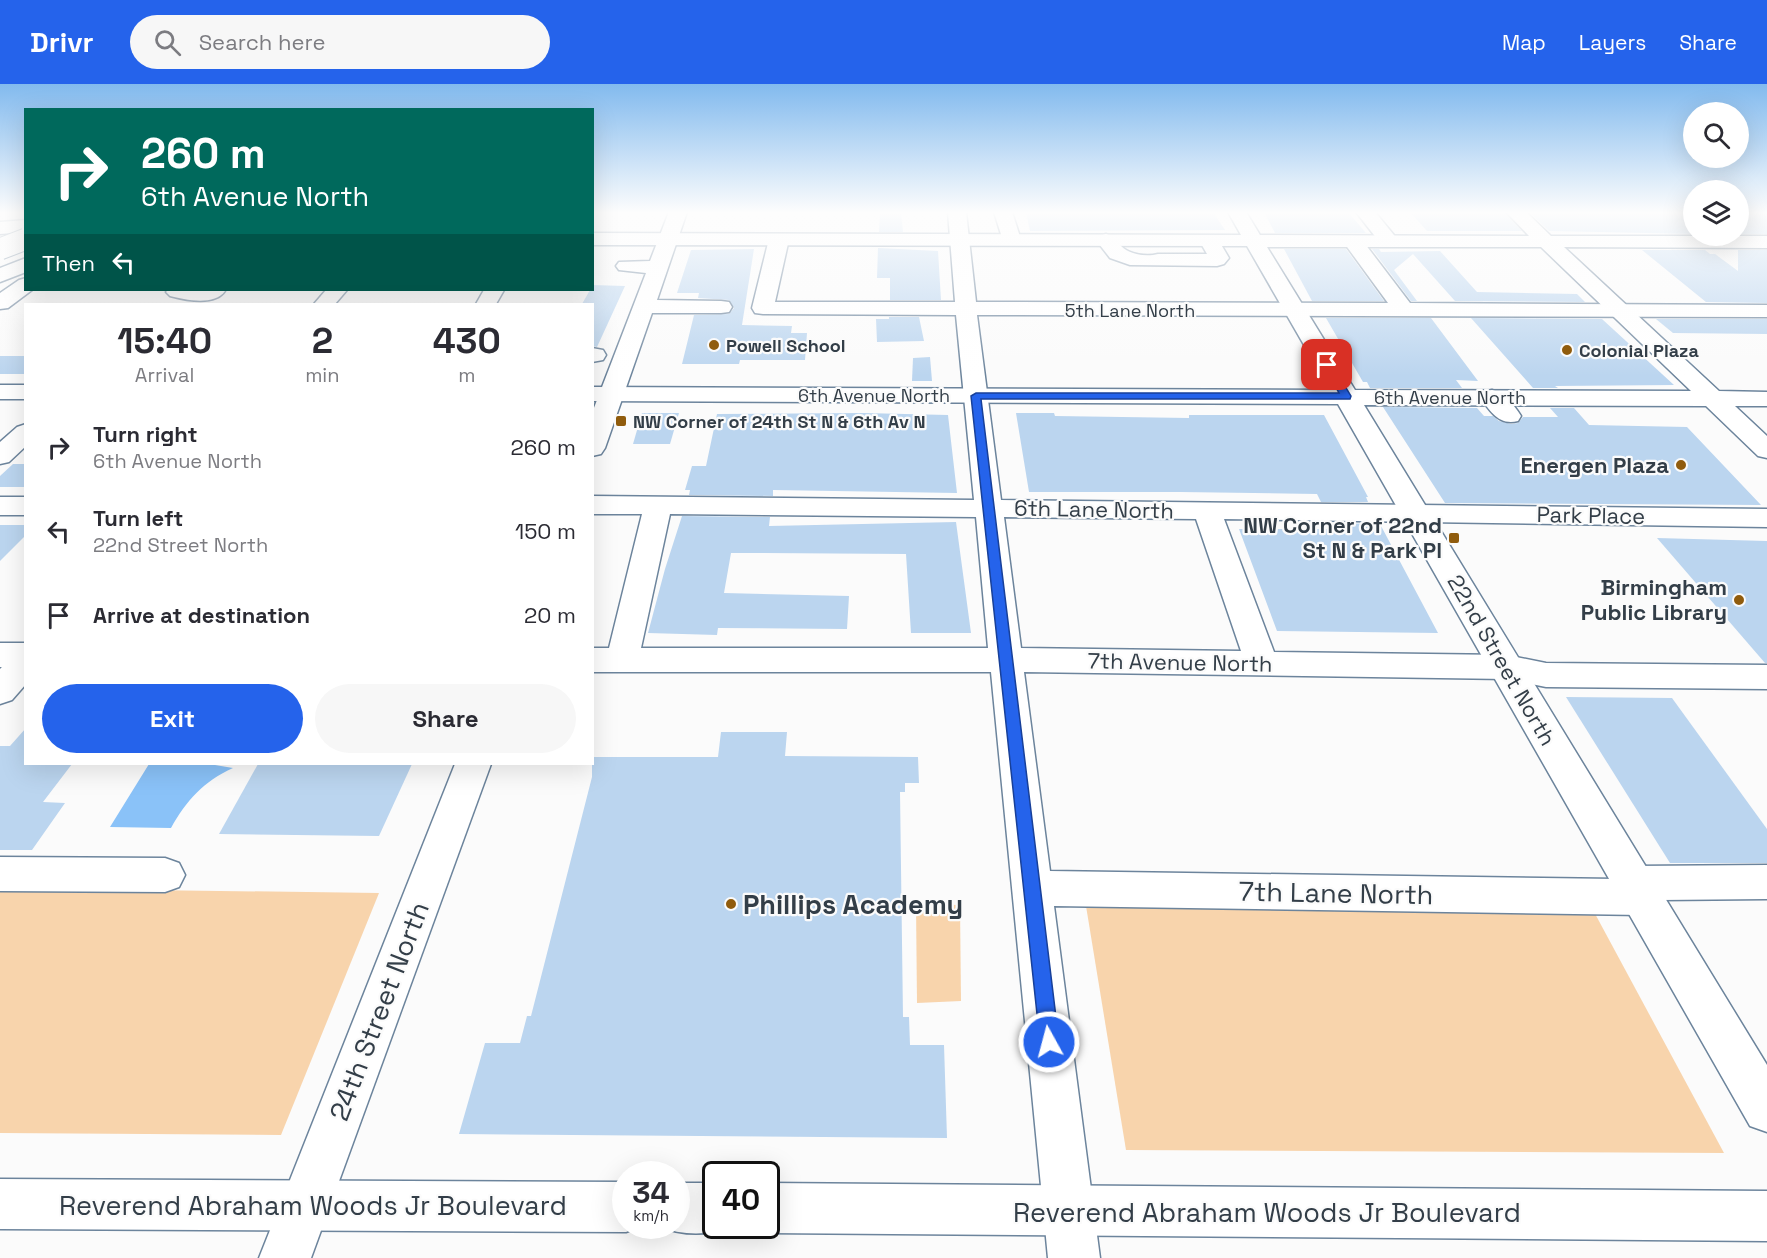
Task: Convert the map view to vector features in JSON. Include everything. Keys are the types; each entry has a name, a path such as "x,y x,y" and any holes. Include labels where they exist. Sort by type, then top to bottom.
{"main road":[{"path":"0,275 19,267"},
{"path":"594,437 602,394 644,306 657,267 650,267"},
{"path":"763,308 773,267"},
{"path":"962,267 1074,1258"},
{"name":"22nd Street North","path":"1268,267 1292,313 1346,396 1767,1109"},
{"path":"1372,267 1404,310"},
{"path":"1574,267 1767,450"},
{"path":"0,303 24,285"},
{"path":"325,303 336,291"},
{"path":"1258,294 1292,313 1404,310 1767,311"},
{"name":"5th Lane North","path":"644,306 1292,313"},
{"path":"0,392 24,392"},
{"name":"6th Avenue North","path":"602,394 1767,399"},
{"path":"1492,398 1509,416"},
{"path":"607,660 658,504"},
{"name":"6th Lane North","path":"594,505 1415,512"},
{"path":"0,506 24,506"},
{"path":"1207,510 1262,664"},
{"name":"Park Place","path":"1415,512 1767,518"},
{"path":"0,655 24,655"},
{"name":"7th Avenue North","path":"607,660 1006,660 1506,667 1546,675 1767,677"},
{"path":"0,691 24,664"},
{"name":"24th Street North","path":"285,1258 473,765"},
{"path":"0,874 165,875"},
{"name":"7th Lane North","path":"1031,888 1638,890 1767,882"},
{"name":"Reverend Abraham Woods Jr Boulevard","path":"0,1203 612,1207"},
{"name":"Reverend Abraham Woods Jr Boulevard","path":"780,1208 1767,1216"}],"shaded area":[{"path":"0,888 379,893 281,1135 0,1133"},
{"path":"916,904 960,905 961,1001 917,1003"},
{"path":"1086,906 1593,910 1724,1153 1126,1150"}],"water":[{"path":"148,765 215,765 233,768 213,779 197,793 171,828 110,827"}],"building":[{"path":"686,267 751,267 742,325 792,326 791,333 807,333 805,360 740,360 739,364 682,364 694,315 729,314 734,308 729,300 698,298 699,293 677,293"},
{"path":"877,267 939,267 941,300 890,300 890,278 877,278"},
{"path":"1294,267 1359,267 1384,301 1312,301"},
{"path":"1385,267 1398,267 1394,270 1417,301 1411,301"},
{"path":"1424,267 1454,267 1477,292 1577,294 1585,302 1455,301"},
{"path":"1663,267 1732,267 1738,271 1738,267 1767,267 1767,303 1706,302"},
{"path":"594,285 625,286 597,347 594,346 594,303 583,303 589,291 594,291"},
{"path":"889,317 919,317 924,341 877,342 876,319 889,319"},
{"path":"1326,318 1431,318 1478,381 1456,380 1462,388 1370,388 1367,382 1363,382"},
{"name":"Colonial Plaza","path":"1471,318 1602,319 1674,385 1533,388"},
{"path":"1656,319 1767,319 1767,334 1673,333"},
{"path":"0,356 24,356 24,374 0,374"},
{"path":"930,357 932,381 912,381 913,358"},
{"path":"1383,407 1477,408 1484,416 1493,416 1499,421 1511,424 1518,423 1523,417 1558,417 1550,408 1574,408 1589,425 1687,427 1761,505 1445,503"},
{"path":"642,413 679,413 670,444 633,444"},
{"path":"1016,413 1054,413 1055,416 1189,418 1189,415 1324,415 1368,497 1366,497 1368,502 1321,502 1317,494 1029,492"},
{"path":"717,414 948,415 957,493 773,490 773,496 689,495 690,490 685,490 692,466 706,466"},
{"path":"13,464 24,464 24,487 0,487 0,476"},
{"path":"682,516 770,517 769,526 956,522 971,633 911,633 906,554 731,553 724,593 849,596 847,629 718,628 717,635 648,633"},
{"path":"1331,523 1380,524 1438,633 1277,631 1239,529 1333,529"},
{"path":"0,525 24,525 24,537 0,561"},
{"name":"Birmingham Public Library","path":"1657,538 1767,541 1767,663 1765,663"},
{"path":"1566,697 1672,698 1767,829 1767,863 1670,863"},
{"path":"24,730 24,765 71,765 43,802 65,803 32,850 0,850 0,746 10,746"},
{"name":"Phillips Academy","path":"721,732 787,732 785,756 918,757 919,783 905,783 905,792 900,792 903,1017 909,1017 910,1045 944,1045 947,1138 459,1134 485,1043 520,1043 527,1016 531,1016 592,777 594,757 718,757"},
{"path":"257,765 412,765 379,836 219,834"}],"place":[{"name":"Powell School","path":"714,345"},
{"name":"Colonial Plaza","path":"1567,350"},
{"name":"NW Corner of 24th St N & 6th Av N","path":"621,421"},
{"name":"Energen Plaza","path":"1681,465"},
{"name":"NW Corner of 22nd St N & Park Pl","path":"1454,538"},
{"name":"Birmingham Public Library","path":"1739,600"},
{"name":"Phillips Academy","path":"731,904"}],"route":[{"path":"1049,1042 976,396 1346,396 1327,365"}]}
